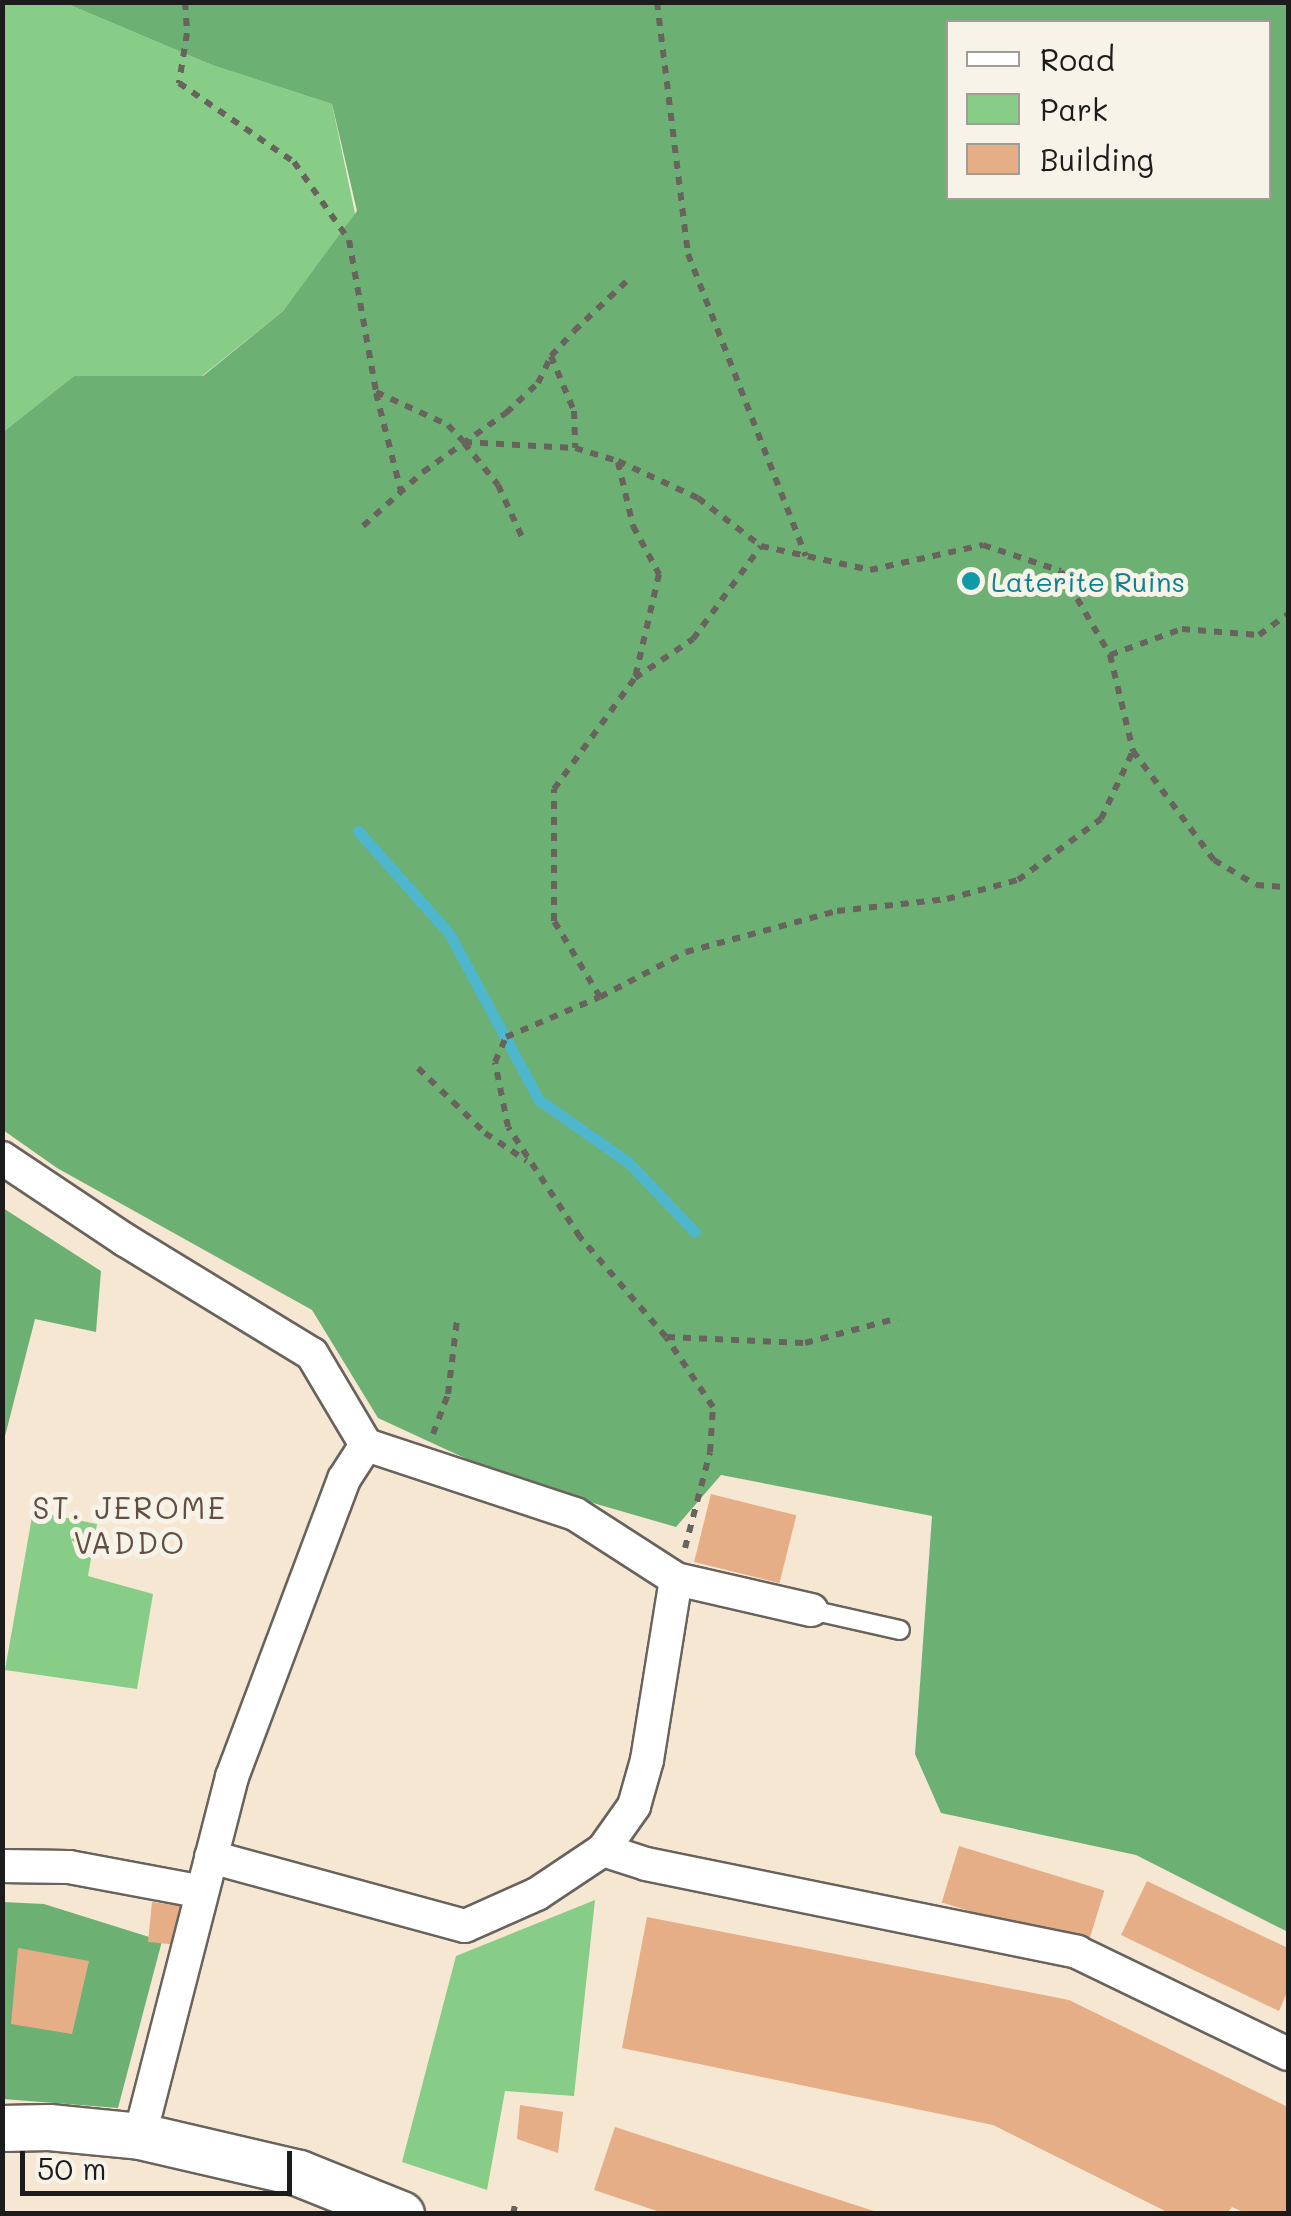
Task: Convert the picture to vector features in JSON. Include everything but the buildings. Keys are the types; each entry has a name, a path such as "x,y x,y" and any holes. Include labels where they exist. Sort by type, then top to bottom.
{"main road":[{"path":"2,2128 50,2127 140,2136 298,2173 401,2214"}],"street":[{"path":"2,1158 125,1240 312,1354 366,1445 575,1514 676,1579 810,1610"},
{"path":"140,2136 232,1777 344,1480 366,1445"},
{"path":"212,1857 466,1926 537,1894 602,1850 634,1806 676,1579"},
{"path":"602,1850 646,1864 1076,1952 1288,2054"},
{"path":"2,1866 70,1867 202,1892"}],"lane":[{"path":"810,1610 900,1630"}],"path":[{"path":"185,2 187,34 180,83 294,162 349,240 376,392 401,492"},
{"path":"657,2 688,254 806,556"},
{"path":"363,526 538,383 551,356 628,279"},
{"path":"551,356 574,412 576,448"},
{"path":"376,392 448,426 498,485 523,538"},
{"path":"464,442 576,448 618,460 698,498 761,546 870,570 983,545 1062,571 1110,655 1134,751 1214,860 1256,885 1288,887"},
{"path":"618,460 633,526 660,574 635,678"},
{"path":"600,997 554,921 554,789 635,678 693,639 761,546"},
{"path":"1110,655 1182,629 1259,635 1288,614"},
{"path":"676,1579 710,1452 713,1408 666,1336 580,1237 508,1127 495,1062 506,1036 600,997 686,952 837,910 947,899 1018,880 1101,818 1134,751"},
{"path":"418,1068 485,1133 528,1161"},
{"path":"666,1336 805,1343 898,1318"},
{"path":"422,1464 448,1394 457,1320"}],"green space":[{"path":"3,3 65,3 212,65 332,104 387,365 313,271 283,311 202,376 74,376 3,432"},
{"path":"65,3 1288,3 1288,1932 1136,1855 941,1813 915,1754 932,1516 721,1475 676,1527 510,1479 378,1418 312,1310 57,1168 3,1130 3,432 74,376 203,376 283,311 357,211 332,104 212,65"},
{"path":"3,1208 101,1271 96,1332 35,1319 3,1444"},
{"path":"33,1511 97,1524 88,1576 153,1594 137,1689 5,1670"},
{"path":"595,1900 574,2096 505,2091 487,2190 402,2162 456,1956"},
{"path":"3,1902 44,1904 162,1941 118,2108 3,2099"}],"waterway":[{"path":"358,831 449,933 539,1100 629,1163 695,1232"}],"place":[{"name":"Laterite Ruins","path":"971,581"}],"district":[{"name":"ST. JEROME VADDO","path":"130,1524"}]}
